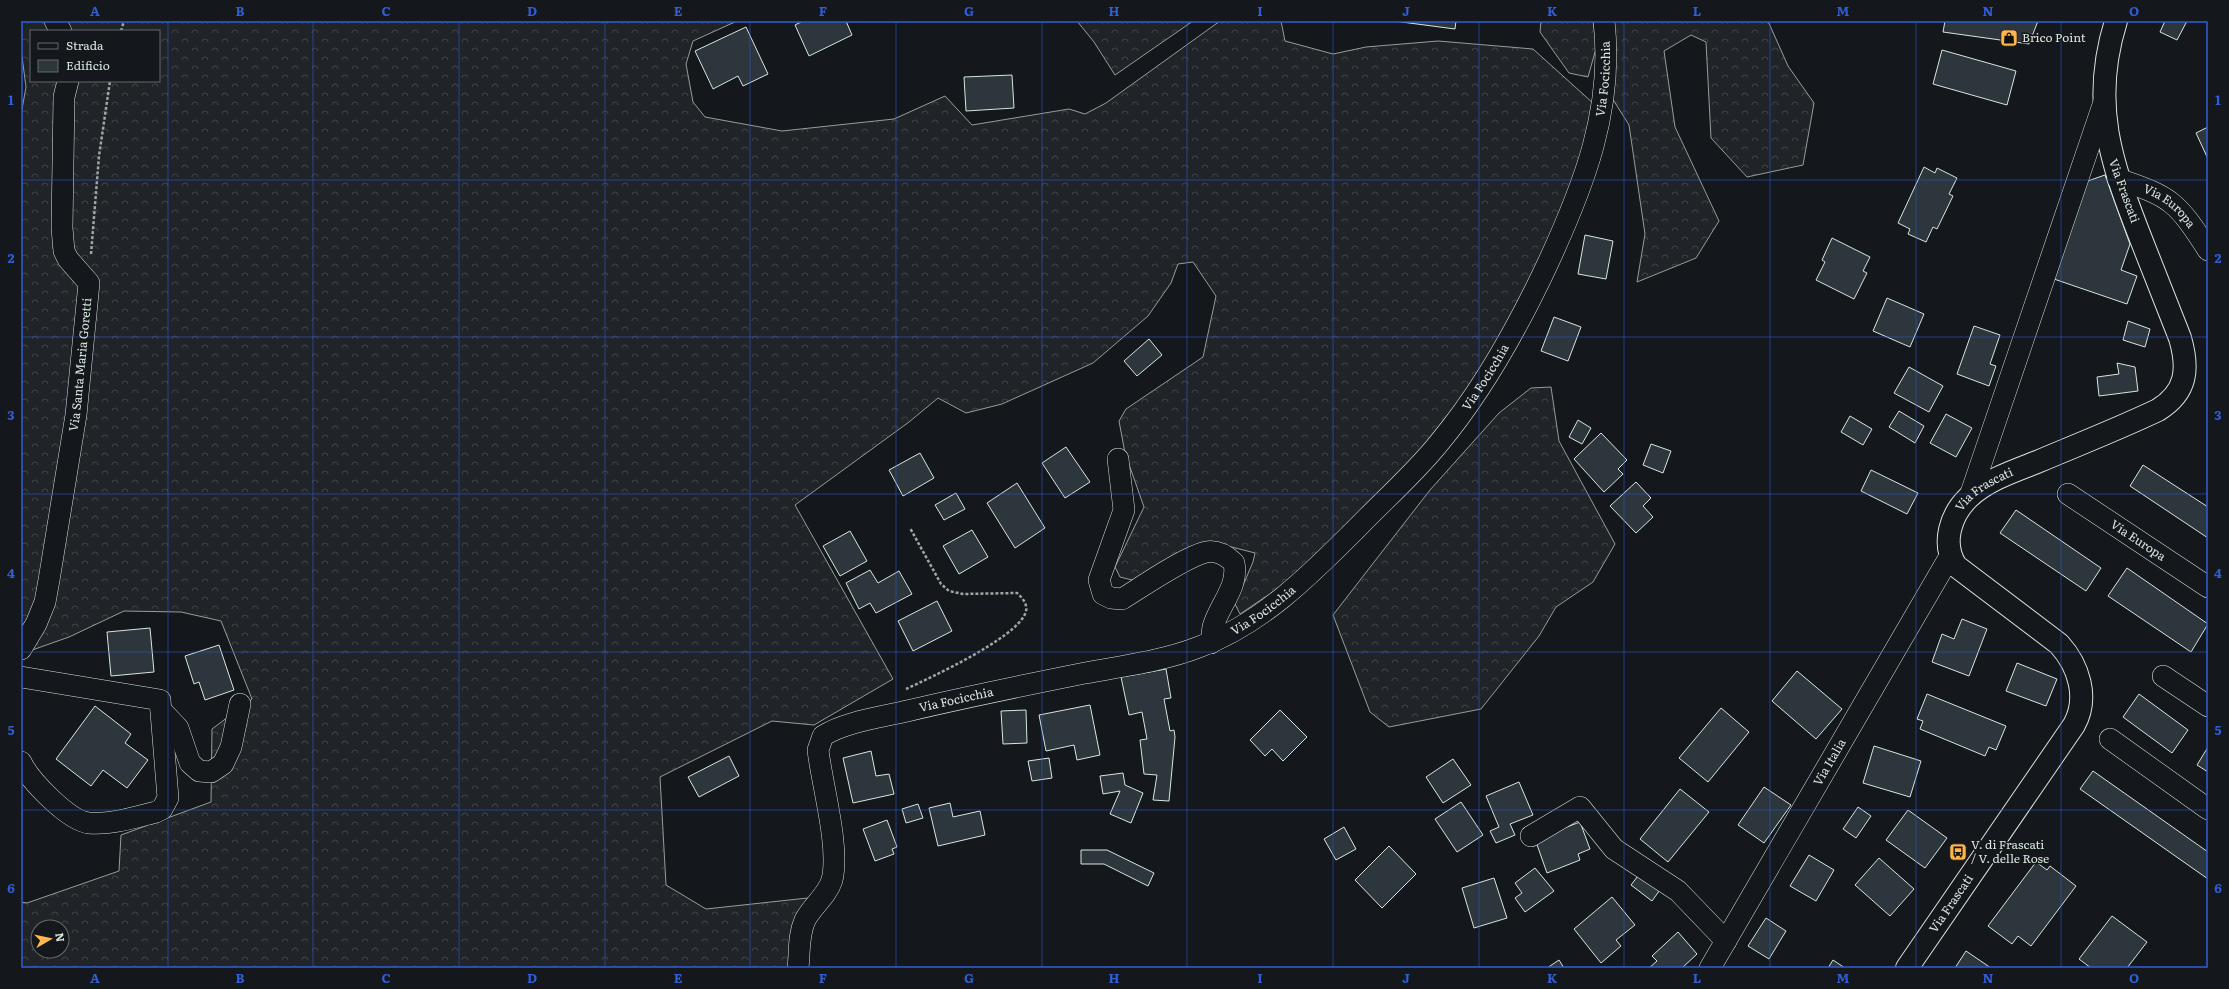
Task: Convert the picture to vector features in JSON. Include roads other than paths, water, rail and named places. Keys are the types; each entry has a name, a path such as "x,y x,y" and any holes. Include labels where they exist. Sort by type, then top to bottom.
{"main road":[{"name":"Via Frascati","path":"1907,968 2074,725 2082,706 2079,677 2065,651 2050,636 1966,575 1956,566 1950,556 1949,537 1951,524 1956,513 1970,496 2003,476 2158,410 2169,402 2180,388 2185,364 2180,338 2118,179 2108,142 2104,102 2107,55 2116,21"}],"street":[{"path":"55,21 60,30"},
{"name":"Via Focicchia","path":"798,968 799,945 803,927 809,914 830,887 834,869 832,842 818,750 823,736 845,727 916,709 1161,658 1211,643 1244,626 1265,612 1324,561 1428,456 1461,414 1491,370 1534,293 1587,173 1601,109 1604,76 1604,21"},
{"name":"Via Santa Maria Goretti","path":"22,646 36,624 45,602 76,415 89,283 68,259 64,251 62,228 64,97 68,82"},
{"path":"1970,496 2104,102"},
{"name":"Via Europa","path":"2118,179 2156,192 2172,202 2188,219 2208,250"},
{"path":"1118,459 1124,510 1099,580 1103,594 1111,598 1122,599 1183,563 1207,552 1221,554 1234,563 1234,582 1213,627 1211,643"},
{"name":"Via Europa","path":"2068,494 2208,587"},
{"name":"Via Italia","path":"1710,968 1950,556"},
{"path":"2162,676 2208,706"},
{"path":"21,677 160,700 168,791 166,804 162,809 142,815 103,823 87,823 55,804 38,786 21,762"},
{"path":"161,710 178,728 190,763 199,771 211,772 223,764 231,747 240,704"},
{"path":"2110,739 2208,809"},
{"path":"1531,836 1580,807 1614,849 1678,891 1726,940"}],"place":[{"name":"Brico Point","path":"2009,38"},
{"name":"V. di Frascati / V. delle Rose","path":"1958,852"}]}
